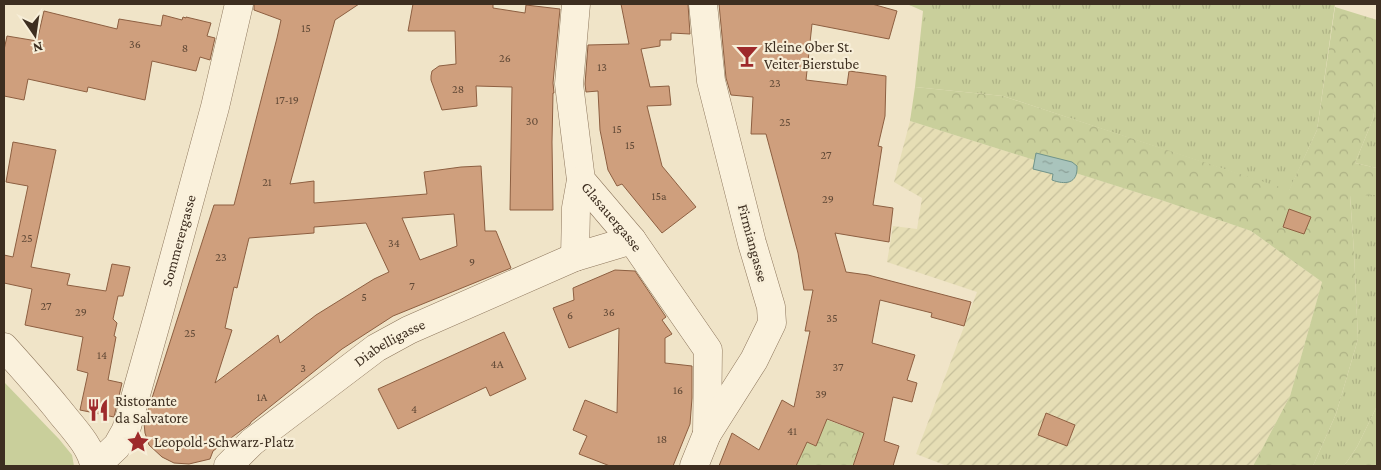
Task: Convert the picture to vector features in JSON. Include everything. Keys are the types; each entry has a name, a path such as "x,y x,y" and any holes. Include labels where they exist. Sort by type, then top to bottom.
{"street":[{"name":"Sommerergasse","path":"95,466 117,446 126,430 215,107 239,4"},
{"name":"Glasauergasse","path":"576,4 569,84 581,180 632,240 708,350 726,362 754,360"},
{"name":"Firmiangasse","path":"694,466 706,434 754,360 772,323 771,307 752,243 711,81 703,4"},
{"path":"575,257 576,208 581,180"},
{"name":"Diabelligasse","path":"228,466 252,442 376,348 409,330 575,257 632,240"},
{"path":"4,347 34,380 85,444 95,466"},
{"path":"706,434 708,350"}],"shaded area":[{"path":"910,121 1161,200 1251,231 1322,282 1290,396 1253,466 947,466 916,454 977,292 887,262 893,226 917,229 922,198 894,182"}],"green space":[{"path":"907,4 1335,4 1317,130 1289,191 1003,96 915,87 923,11"},
{"path":"1335,7 1377,20 1377,93 1373,119 1355,163 1377,168 1377,195 1350,196 1358,339 1336,414 1313,466 1253,466 1290,396 1322,282 1251,231 1161,200 910,121 915,87 1003,96 1289,190 1317,130"},
{"path":"1377,93 1377,168 1355,163 1373,119"},
{"path":"1350,195 1377,195 1377,406 1357,447 1344,466 1313,466 1336,414 1358,339"},
{"path":"4,382 59,439 72,455 74,466 4,466"},
{"path":"1377,406 1377,466 1344,466 1357,447"},
{"path":"816,416 864,433 853,466 796,466 807,442 816,446"}],"water":[{"path":"1036,153 1072,162 1077,166 1077,172 1073,180 1066,183 1052,180 1053,174 1033,169"}],"building":[{"path":"254,4 359,4 335,20 290,184 314,181 314,203 427,194 424,172 481,166 485,231 496,231 511,268 393,316 342,349 250,424 213,451 210,459 189,464 174,463 162,457 149,445 144,423 214,205 234,205 281,20 254,10","holes":["454,214 457,246 420,260 402,218","366,223 389,272 374,279 316,315 280,343 278,335 215,383 232,330 225,328 234,287 237,288 249,238 314,233 314,227"]},
{"path":"413,4 493,4 493,8 525,13 526,5 560,9 553,83 553,210 510,210 512,87 476,86 477,106 442,110 431,76 432,71 439,66 456,64 455,31 408,31"},
{"path":"621,4 688,4 690,34 671,33 671,40 660,40 660,46 641,49 650,87 669,86 671,105 647,106 662,166 696,207 662,233 622,184 617,186 608,170 600,130 598,91 586,92 588,45 629,44"},
{"path":"719,4 872,4 897,11 889,39 812,24 806,80 847,85 849,71 886,76 885,116 878,146 882,147 873,205 893,208 889,242 835,233 846,272 868,275 971,302 964,326 931,317 932,313 880,300 872,343 915,355 907,380 917,383 912,402 893,397 884,441 899,446 893,466 853,466 864,433 827,419 816,446 807,442 796,466 719,466 732,433 759,450 782,400 794,407 810,331 805,331 813,290 804,290 798,253 766,134 751,134 753,97 731,95 726,78"},
{"path":"44,11 117,29 119,19 161,26 163,15 182,20 183,17 186,17 211,23 207,36 215,38 210,60 200,57 196,71 152,61 145,100 88,87 87,92 28,79 24,100 4,96 4,50 7,36 37,41"},
{"path":"13,142 56,150 31,267 70,274 67,285 106,291 112,264 130,267 123,296 118,296 113,319 117,323 114,336 116,337 108,380 122,383 114,417 80,410 88,373 77,370 83,337 25,325 32,289 4,283 4,255 13,257 28,186 6,182"},
{"path":"1289,209 1311,217 1304,234 1283,227"},
{"path":"615,270 635,271 666,317 662,320 672,334 665,338 665,363 692,366 690,424 673,466 610,466 579,454 587,436 573,430 585,400 617,413 619,328 569,348 553,308 574,300 573,288"},
{"path":"504,332 526,379 490,396 486,387 398,429 378,389"},
{"path":"1046,413 1075,425 1067,446 1038,435"}],"place":[{"name":"Kleine Ober St. Veiter Bierstube","path":"747,56"},
{"name":"Ristorante da Salvatore","path":"98,410"},
{"name":"Leopold-Schwarz-Platz","path":"138,442"}]}
